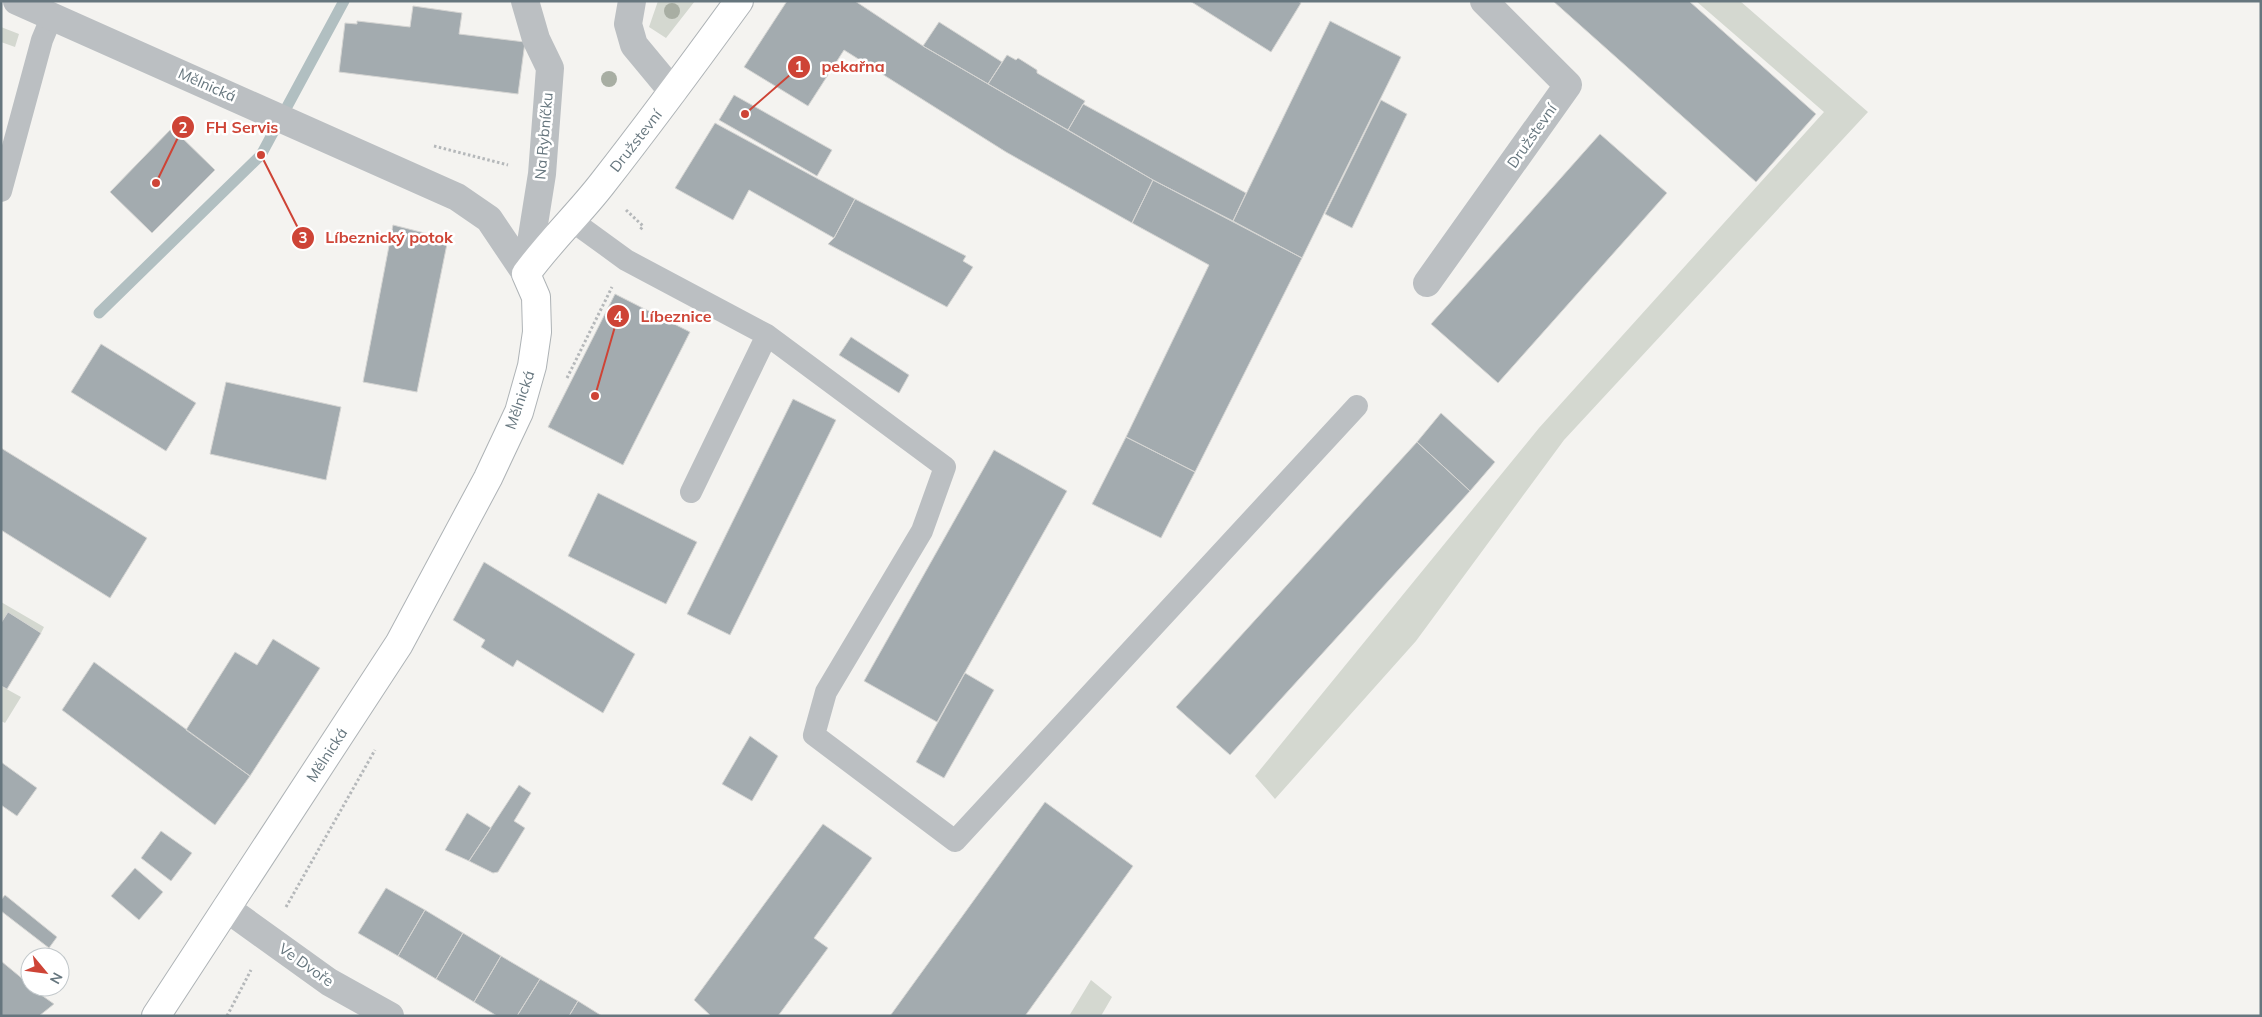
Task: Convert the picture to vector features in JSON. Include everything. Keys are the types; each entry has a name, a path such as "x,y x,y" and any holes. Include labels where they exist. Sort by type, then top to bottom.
{"street":[{"name":"Mělnická","path":"17,1 457,197 489,219 526,274 536,296 537,332 532,366 519,412 488,478 400,644 156,1016"},
{"name":"Na Rybníčku","path":"525,1 536,39 550,68 542,174 526,274"},
{"path":"632,1 628,24 634,45 673,92"},
{"name":"Družstevní","path":"526,274 541,254 601,186 673,92 739,1"},
{"name":"Družstevní","path":"1427,284 1568,85 1484,1"},
{"name":"Ve Dvoře","path":"226,908 329,982 390,1016"}],"lane":[{"path":"1,191 42,40 52,16"},
{"path":"571,220 626,260 767,335 944,467 922,531 826,692 814,735 955,841 1357,406"},
{"path":"691,492 767,335"}],"shaded area":[{"path":"658,1 695,1 666,38 649,27"},
{"path":"1696,1 1740,1 1868,112 1564,440 1416,641 1275,799 1255,776 1539,428 1824,112"},
{"path":"1,27 19,34 15,47 1,42"},
{"path":"1,602 44,627 41,633 8,612 1,623"},
{"path":"1,686 21,697 5,723 1,721"},
{"path":"1091,980 1112,997 1101,1016 1069,1016"}],"building":[{"path":"787,1 855,1 923,46 1153,180 1132,223 1006,152 844,50 808,106 744,67"},
{"path":"1190,1 1298,1 1301,3 1271,52"},
{"path":"1553,1 1689,1 1816,114 1756,182"},
{"path":"413,6 462,13 459,34 525,42 518,94 339,72 345,23 357,24 357,21 410,27"},
{"path":"1330,21 1401,57 1302,258 1233,221"},
{"path":"939,22 1002,62 988,84 923,46"},
{"path":"1007,55 1016,60 1018,58 1037,70 1037,73 1085,101 1068,130 988,84"},
{"path":"734,95 832,150 817,176 719,120"},
{"path":"1381,100 1407,114 1352,228 1325,214"},
{"path":"1083,104 1246,193 1233,221 1153,180 1068,130"},
{"path":"715,123 855,199 834,238 749,190 733,220 675,188"},
{"path":"172,128 215,170 152,233 110,192"},
{"path":"1600,134 1667,193 1498,383 1431,324"},
{"path":"1153,180 1302,258 1195,472 1126,437 1209,265 1132,223"},
{"path":"855,199 966,256 963,261 973,267 947,307 828,244 834,238"},
{"path":"393,225 448,239 417,392 363,382"},
{"path":"615,294 690,332 623,465 548,427"},
{"path":"851,337 909,375 899,393 839,355"},
{"path":"101,344 196,403 166,451 71,392"},
{"path":"226,382 341,407 326,480 210,454"},
{"path":"793,399 836,420 730,635 687,614"},
{"path":"1441,413 1495,462 1470,491 1417,442"},
{"path":"1126,437 1195,472 1161,538 1092,504"},
{"path":"1417,442 1470,491 1230,755 1176,707"},
{"path":"1,448 147,538 110,598 1,530"},
{"path":"994,450 1067,491 937,722 864,681"},
{"path":"598,493 697,542 666,604 568,556"},
{"path":"484,562 635,654 603,713 517,660 513,667 481,647 485,640 453,620"},
{"path":"8,612 41,633 7,689 1,686 1,623"},
{"path":"273,639 320,668 250,776 186,730 235,652 257,665"},
{"path":"94,662 250,776 215,825 62,710"},
{"path":"965,673 994,690 944,778 916,762"},
{"path":"750,736 778,756 752,801 722,784"},
{"path":"1,762 37,788 17,816 1,805"},
{"path":"519,785 531,793 514,821 525,828 498,872 493,873 469,861"},
{"path":"1045,802 1133,866 1025,1016 890,1016"},
{"path":"467,813 491,828 469,861 445,850"},
{"path":"823,824 872,858 814,938 828,948 778,1016 711,1016 694,1000"},
{"path":"161,831 192,853 171,881 141,858"},
{"path":"135,868 163,892 139,920 111,896"},
{"path":"386,888 425,910 398,956 358,933"},
{"path":"5,895 57,937 50,947 1,911 1,900"},
{"path":"425,910 463,933 436,979 398,956"},
{"path":"463,933 501,956 474,1002 436,979"},
{"path":"501,956 540,979 517,1016 497,1016 474,1002"},
{"path":"1,961 20,977 20,997 44,997 54,1004 39,1016 1,1016"},
{"path":"540,979 578,1001 569,1016 517,1016"},
{"path":"578,1001 602,1016 569,1016"}],"waterway":[{"path":"99,313 261,155 344,1"}],"place":[{"name":"pekařna","path":"745,114"},
{"name":"Líbeznický potok","path":"261,155"},
{"name":"FH Servis","path":"156,183"},
{"name":"Líbeznice","path":"595,396"}]}
